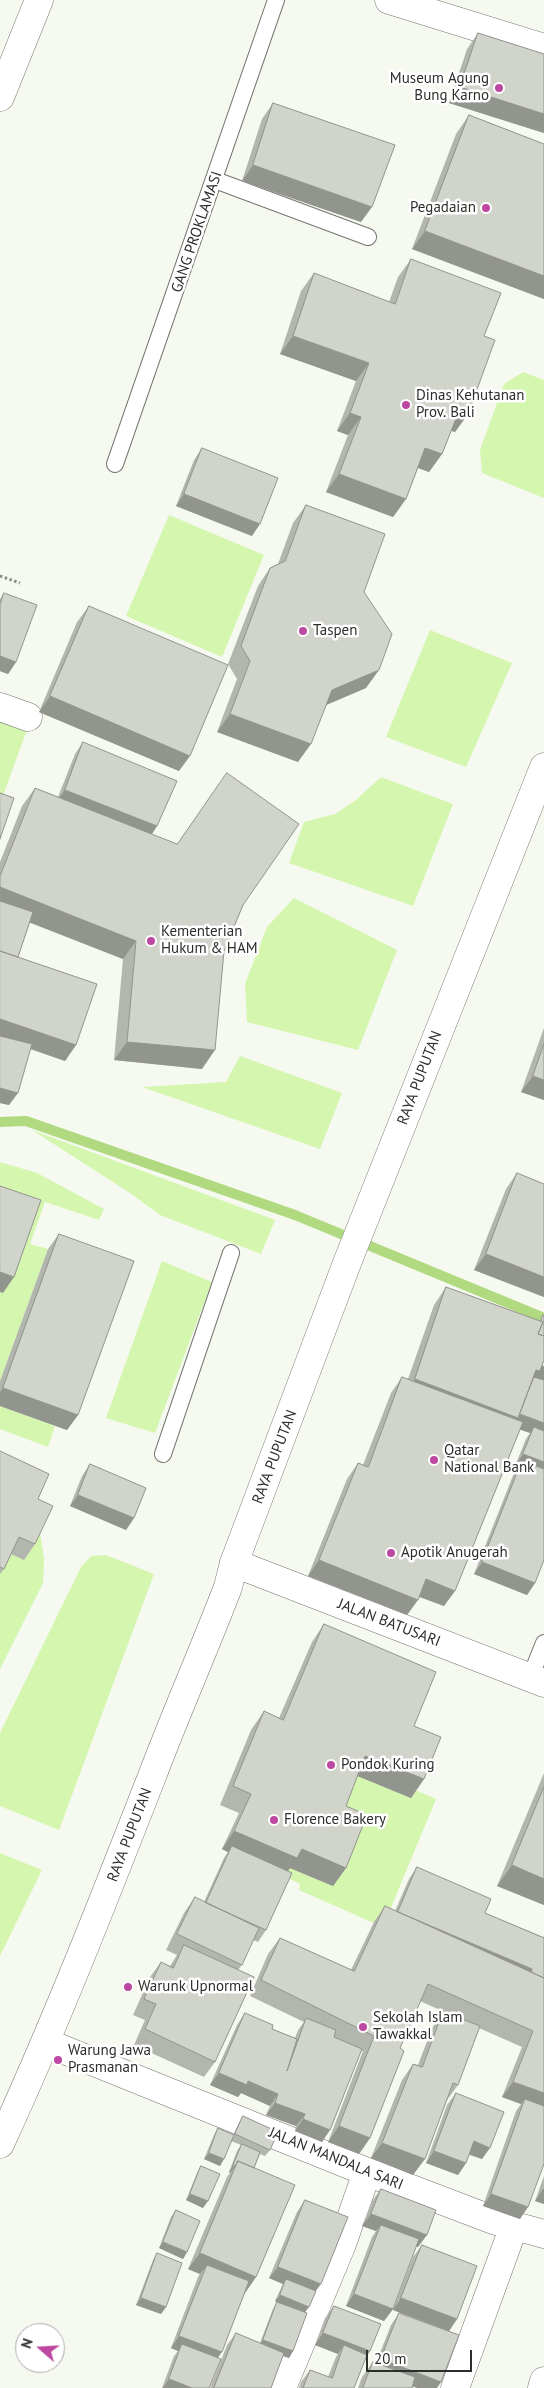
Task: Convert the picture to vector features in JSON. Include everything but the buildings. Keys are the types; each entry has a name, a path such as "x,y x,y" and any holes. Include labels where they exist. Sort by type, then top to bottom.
{"street":[{"path":"0,97 39,0"},
{"path":"390,0 544,48"},
{"path":"0,707 28,717"},
{"name":"RAYA PUPUTAN","path":"0,2144 47,2043 210,1632 234,1563 347,1263 544,767"},
{"name":"JALAN BATUSARI","path":"234,1563 537,1681"},
{"name":"JALAN MANDALA SARI","path":"47,2043 367,2172 514,2226 544,2234"},
{"path":"282,2388 342,2244 367,2172"},
{"path":"455,2388 514,2226"},
{"path":"542,2388 544,2381"}],"lane":[{"name":"GANG PROKLAMASI","path":"115,464 276,0"},
{"path":"215,180 368,237"},
{"path":"163,1454 231,1253"},
{"path":"537,1681 544,1643"}],"path":[{"path":"0,576 20,583"}],"green space":[{"path":"523,372 544,380 544,498 482,473 480,450 504,384"},
{"path":"169,515 264,555 222,657 126,616"},
{"path":"430,630 512,663 466,767 386,737"},
{"path":"0,714 29,724 0,804"},
{"path":"381,777 453,804 413,906 289,863 304,822 335,814 356,800"},
{"path":"294,898 397,950 358,1050 247,1022 245,984 267,927"},
{"path":"240,1056 342,1093 320,1149 142,1087 226,1082"},
{"path":"32,1130 275,1220 261,1254 160,1215 130,1193"},
{"path":"0,1162 37,1173 104,1209 99,1220 45,1202 30,1244 48,1249 0,1381"},
{"path":"162,1261 212,1282 155,1433 106,1418"},
{"path":"0,1406 55,1426 48,1447 0,1429"},
{"path":"0,1485 37,1511 44,1559 43,1583 0,1669"},
{"path":"106,1555 154,1574 59,1830 0,1806 0,1733 81,1567 91,1556"},
{"path":"353,1774 415,1790 436,1799 383,1927 299,1890 300,1884 284,1876 289,1867 333,1886 333,1824"},
{"path":"0,1853 42,1870 0,1956"}],"waterway":[{"path":"0,1122 26,1121 295,1215 544,1318"}],"place":[{"name":"Museum Agung Bung Karno","path":"499,88"},
{"name":"Pegadaian","path":"486,208"},
{"name":"Dinas Kehutanan Prov. Bali","path":"406,405"},
{"name":"Taspen","path":"303,631"},
{"name":"Kementerian Hukum & HAM","path":"151,941"},
{"name":"Qatar National Bank","path":"434,1460"},
{"name":"Apotik Anugerah","path":"391,1553"},
{"name":"Pondok Kuring","path":"331,1765"},
{"name":"Florence Bakery","path":"274,1820"},
{"name":"Warunk Upnormal","path":"128,1987"},
{"name":"Sekolah Islam Tawakkal","path":"363,2027"},
{"name":"Warung Jawa Prasmanan","path":"58,2060"}]}
